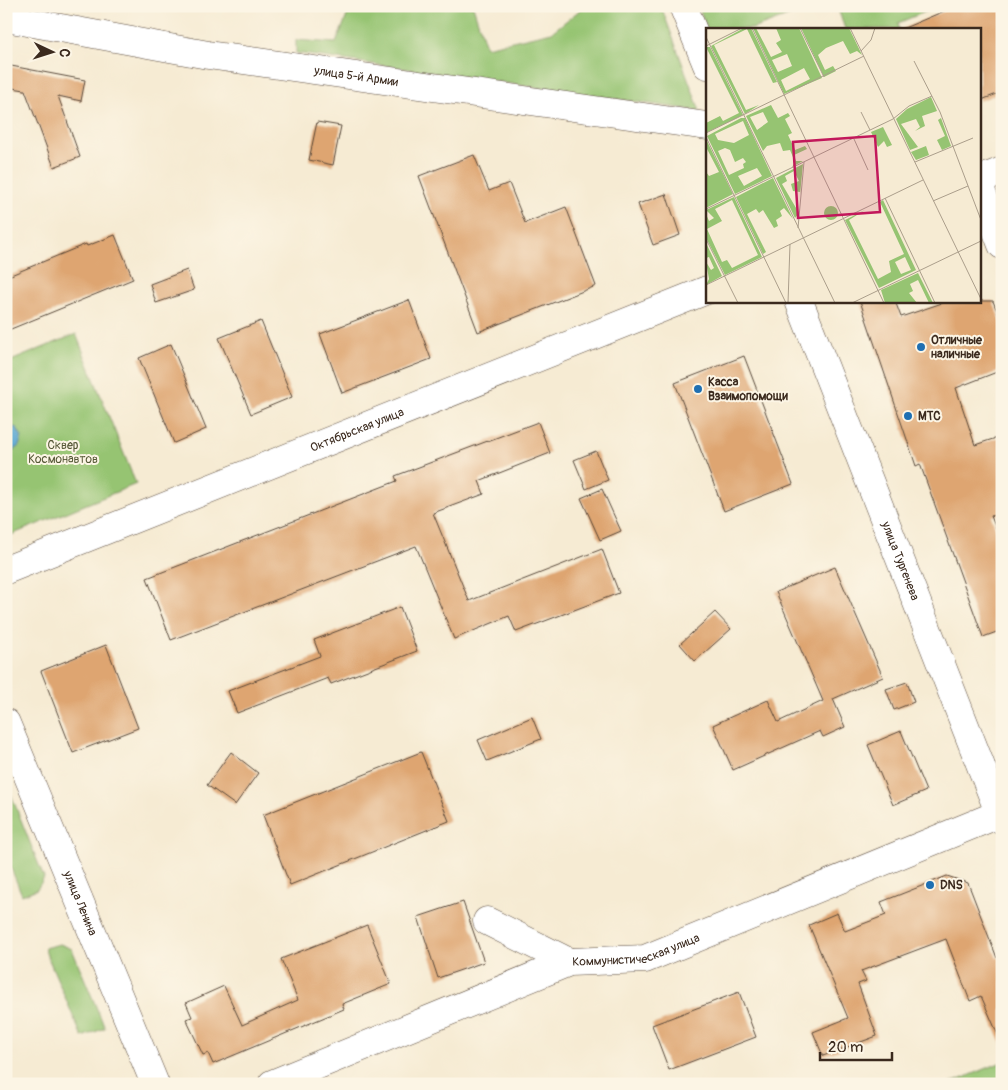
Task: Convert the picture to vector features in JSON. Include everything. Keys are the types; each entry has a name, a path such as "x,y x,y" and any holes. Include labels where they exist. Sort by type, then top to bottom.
{"street":[{"path":"683,6 706,63"},
{"name":"улица 5-й Армии","path":"6,18 208,55 706,126"},
{"path":"980,180 1002,171"},
{"path":"980,188 1002,245"},
{"name":"Октябрьская улица","path":"6,570 706,290"},
{"name":"улица Тургенева","path":"799,302 1001,817"},
{"name":"улица Ленина","path":"6,722 155,1084"},
{"name":"Коммунистическая улица","path":"272,1084 568,962 645,959 1001,817"},
{"path":"487,921 568,962"}],"green space":[{"path":"351,6 473,6 486,47 552,32 585,6 661,6 700,111 296,53 296,40 336,43"},
{"path":"698,6 736,6 737,9 745,6 815,6 755,28 707,28"},
{"path":"837,6 939,6 898,23 899,28 845,28"},
{"name":"Сквер Космонавтов","path":"76,334 136,484 6,537 6,363"},
{"path":"6,782 44,878 37,889 22,895 6,856"},
{"path":"60,944 72,949 105,1028 82,1037 44,948"},
{"path":"1002,1062 1002,1084 949,1084"}],"water":[{"path":"6,425 17,428 22,437 19,446 13,451 6,451"}],"building":[{"path":"956,6 1002,6 1002,92 980,101 980,28 904,28"},
{"path":"6,65 85,80 81,101 58,96 80,157 54,167 25,90 6,87"},
{"path":"317,122 341,126 333,165 309,160"},
{"path":"474,155 489,191 509,183 525,223 566,207 596,286 478,332 419,176"},
{"path":"666,194 680,235 653,245 638,204"},
{"path":"115,235 133,279 6,331 6,277 86,244 87,246"},
{"path":"187,270 194,290 156,303 150,284"},
{"path":"409,300 431,359 342,393 320,334"},
{"path":"993,301 1002,324 1002,370 956,388 975,445 1002,436 1002,514 991,516 1002,544 1002,630 983,637 920,464 916,466 860,302 895,302 901,317 945,302"},
{"path":"261,321 292,397 251,414 219,338"},
{"path":"171,344 206,429 174,443 139,358"},
{"path":"744,356 793,484 724,511 675,383"},
{"path":"538,422 550,453 479,481 484,494 433,513 469,601 602,549 619,593 516,632 509,616 454,639 416,546 171,640 147,578 397,481 395,476"},
{"path":"596,451 608,480 586,489 574,460"},
{"path":"602,489 621,531 600,540 581,498"},
{"path":"835,567 883,677 833,699 845,727 823,737 820,731 733,770 713,725 768,700 778,722 823,701 776,592"},
{"path":"400,607 417,651 331,684 328,678 237,713 228,691 320,656 314,640"},
{"path":"715,612 731,629 695,661 680,644"},
{"path":"106,645 138,728 73,753 41,671"},
{"path":"907,682 914,702 894,710 886,689"},
{"path":"532,717 541,739 487,761 478,740"},
{"path":"901,731 926,791 893,805 868,745"},
{"path":"231,752 258,773 235,805 207,785"},
{"path":"421,752 449,821 290,885 263,815"},
{"path":"947,876 968,883 997,958 1002,956 1002,1044 981,996 970,1001 946,939 861,971 866,981 858,984 877,1036 823,1056 813,1032 848,1018 809,925 837,913 845,931 886,915 881,902"},
{"path":"463,902 484,962 438,978 418,917"},
{"path":"367,925 391,984 342,1004 344,1009 213,1064 208,1053 203,1055 186,1019 192,1017 186,1003 224,986 242,1025 298,1000 281,959"},
{"path":"739,992 756,1037 669,1070 652,1025"}],"place":[{"name":"Отличные наличные","path":"921,347"},
{"name":"Касса Взаимопомощи","path":"698,389"},
{"name":"МТС","path":"908,416"},
{"name":"DNS","path":"930,885"}]}
